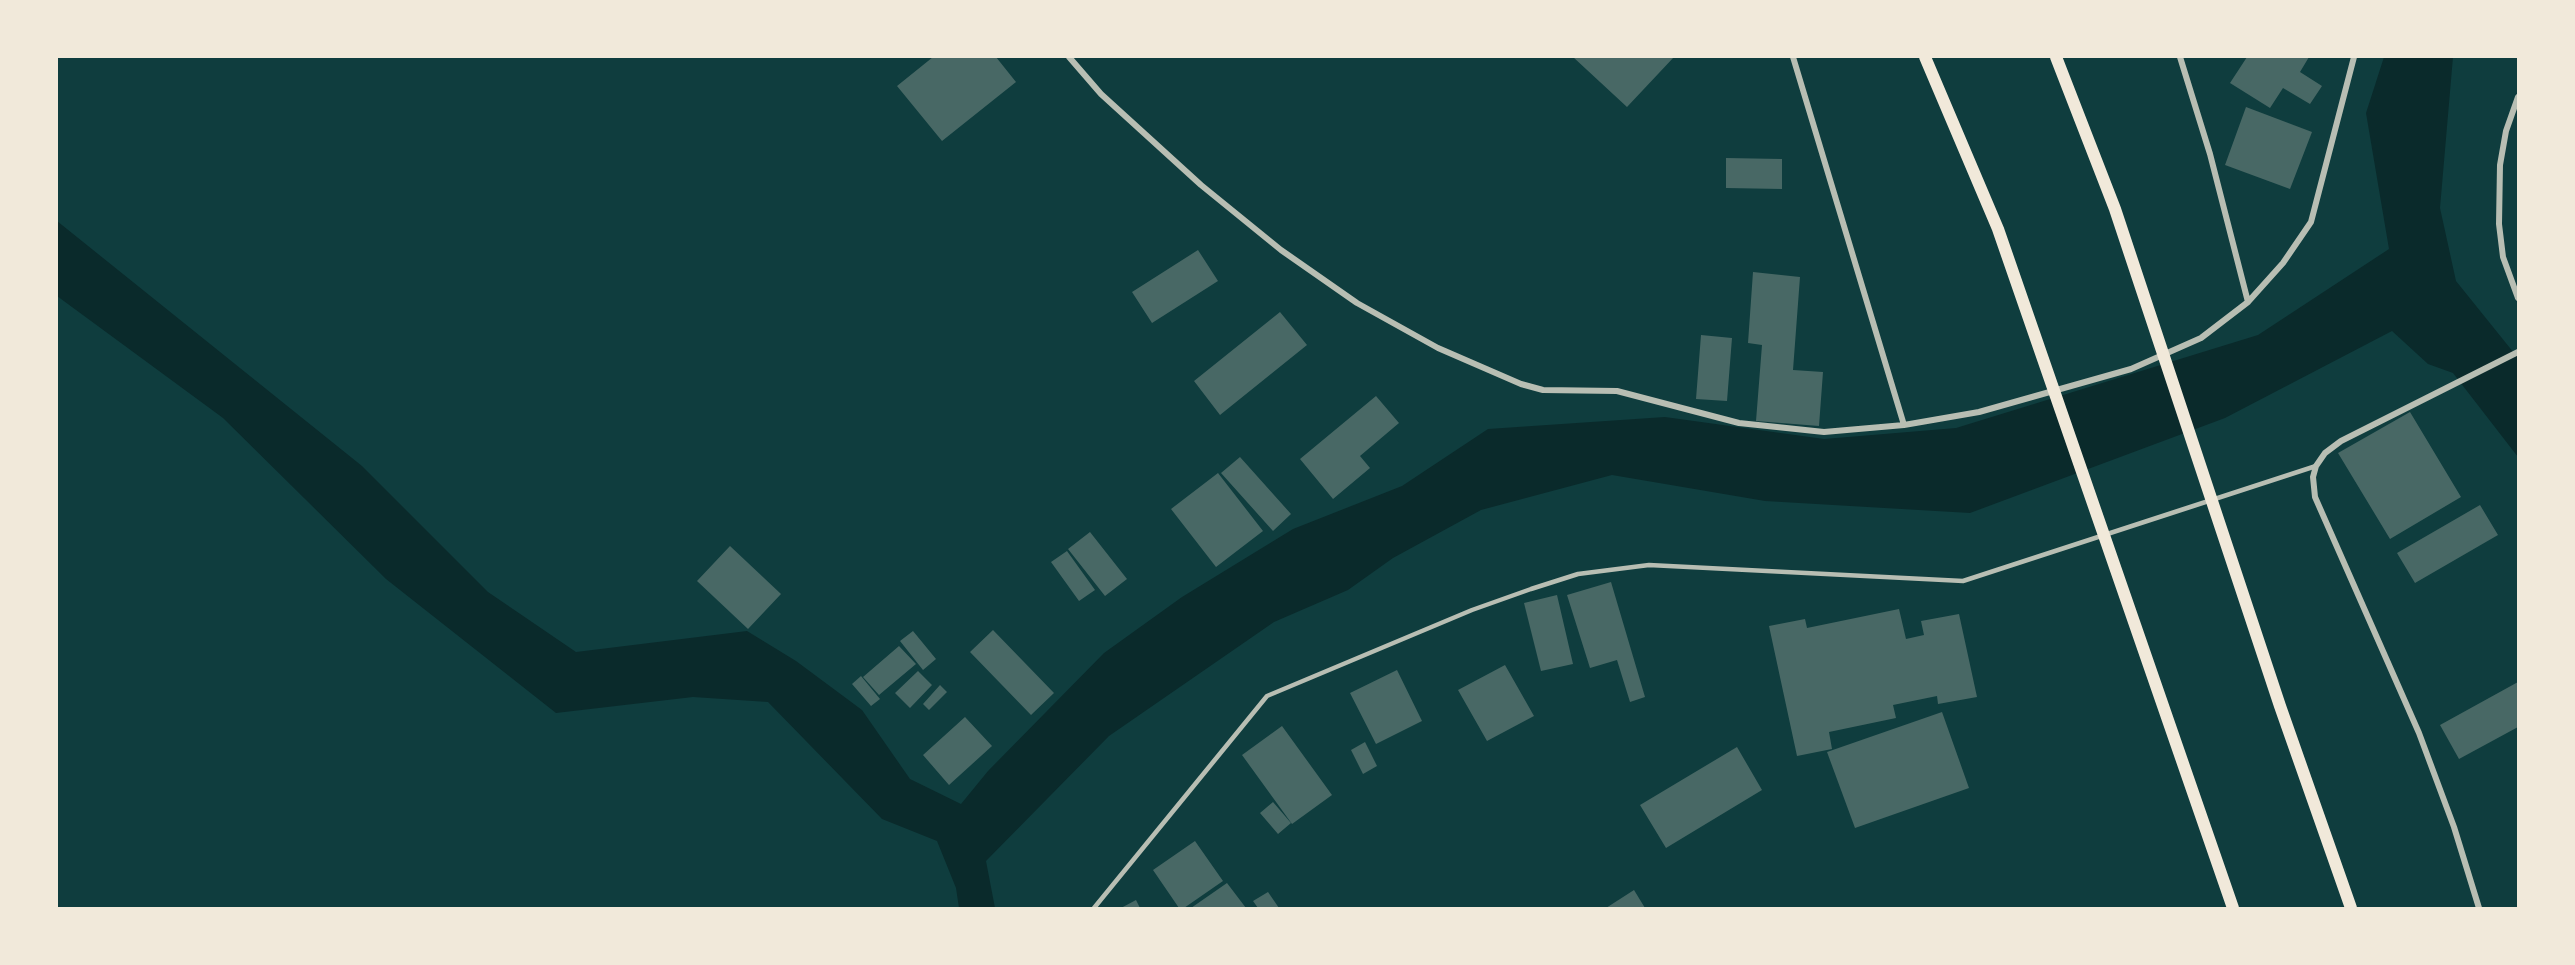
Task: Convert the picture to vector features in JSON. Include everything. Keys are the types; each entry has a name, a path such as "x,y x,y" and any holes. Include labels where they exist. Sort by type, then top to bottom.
{"main road":[{"path":"1925,57 1998,229 2168,726 2233,908"},
{"path":"2056,57 2115,208 2280,706 2350,908"}],"street":[{"path":"1069,57 1101,94 1201,185 1281,250 1357,303 1449,352 1521,384 1543,390 1595,390 1635,394 1700,415 1739,423 1824,432 1905,425 1979,412 2131,369 2200,338 2248,302 2283,263 2311,222 2354,57"},
{"path":"1793,57 1905,425"},
{"path":"2180,57 2210,154 2248,302"},
{"path":"2518,97 2499,165 2499,224 2503,257 2518,298"},
{"path":"2479,908 2454,827 2419,733 2312,486 2316,466 2325,453 2341,441 2443,392 2518,352"}],"lane":[{"path":"1094,908 1267,696 1472,610 1578,574 1649,565 1963,581 2316,466"}],"water":[{"path":"2384,57 2453,57 2440,208 2456,281 2518,358 2518,457 2453,373 2428,364 2392,331 2225,418 1970,513 1765,501 1612,475 1481,510 1393,558 1348,590 1274,622 1109,736 986,861 995,908 959,908 956,888 937,841 882,819 768,702 693,697 556,713 386,579 223,418 57,296 57,221 362,466 488,592 576,652 747,631 796,661 862,710 910,779 961,804 988,771 1104,653 1182,597 1293,529 1402,486 1488,429 1665,417 1824,439 1956,428 2258,335 2389,249 2366,113"}],"building":[{"path":"933,57 996,57 1016,82 942,141 897,86"},
{"path":"1573,57 1674,57 1627,107"},
{"path":"2247,57 2309,57 2300,72 2322,86 2310,104 2283,88 2270,108 2230,83"},
{"path":"2246,107 2312,132 2290,189 2225,165"},
{"path":"1726,158 1782,159 1782,189 1726,188"},
{"path":"1198,250 1218,281 1152,323 1132,292"},
{"path":"1753,272 1800,277 1793,370 1823,372 1819,426 1756,421 1762,345 1748,343"},
{"path":"1280,312 1307,345 1220,415 1194,381"},
{"path":"1701,335 1732,338 1727,401 1696,399"},
{"path":"1376,396 1399,423 1360,456 1370,468 1333,499 1300,459"},
{"path":"2410,412 2461,497 2390,539 2338,453"},
{"path":"1240,457 1291,514 1273,531 1221,473"},
{"path":"1218,473 1263,531 1216,567 1171,509"},
{"path":"2480,505 2498,535 2415,583 2397,553"},
{"path":"1090,532 1127,579 1105,596 1068,549"},
{"path":"730,546 781,594 748,629 697,581"},
{"path":"1067,551 1095,590 1079,601 1051,562"},
{"path":"1611,582 1645,697 1630,702 1617,660 1590,668 1567,595"},
{"path":"1557,595 1573,664 1541,671 1524,603"},
{"path":"1899,609 1906,639 1924,635 1921,621 1959,614 1977,697 1938,704 1937,696 1893,705 1896,718 1829,732 1832,749 1797,756 1769,626 1805,619 1807,628"},
{"path":"993,630 1054,693 1031,715 970,652"},
{"path":"913,631 936,659 923,670 900,641"},
{"path":"899,646 916,664 879,695 863,677"},
{"path":"1505,665 1534,716 1487,741 1458,690"},
{"path":"1397,670 1422,721 1376,744 1350,693"},
{"path":"918,671 932,685 910,708 895,693"},
{"path":"861,676 880,699 871,706 852,684"},
{"path":"2518,682 2518,727 2459,759 2440,725"},
{"path":"940,685 947,692 929,710 923,704"},
{"path":"1942,712 1969,788 1855,828 1827,752"},
{"path":"965,717 992,746 949,785 923,755"},
{"path":"1282,726 1332,795 1292,824 1242,755"},
{"path":"1365,742 1377,766 1363,774 1351,750"},
{"path":"1737,747 1762,790 1666,848 1640,805"},
{"path":"1273,802 1291,823 1278,834 1260,813"},
{"path":"1195,841 1223,881 1184,908 1179,908 1153,870"},
{"path":"1227,883 1246,908 1191,908"},
{"path":"1634,890 1645,908 1606,908"},
{"path":"1268,892 1279,908 1258,908 1253,901"},
{"path":"1136,900 1140,908 1121,908"}]}
